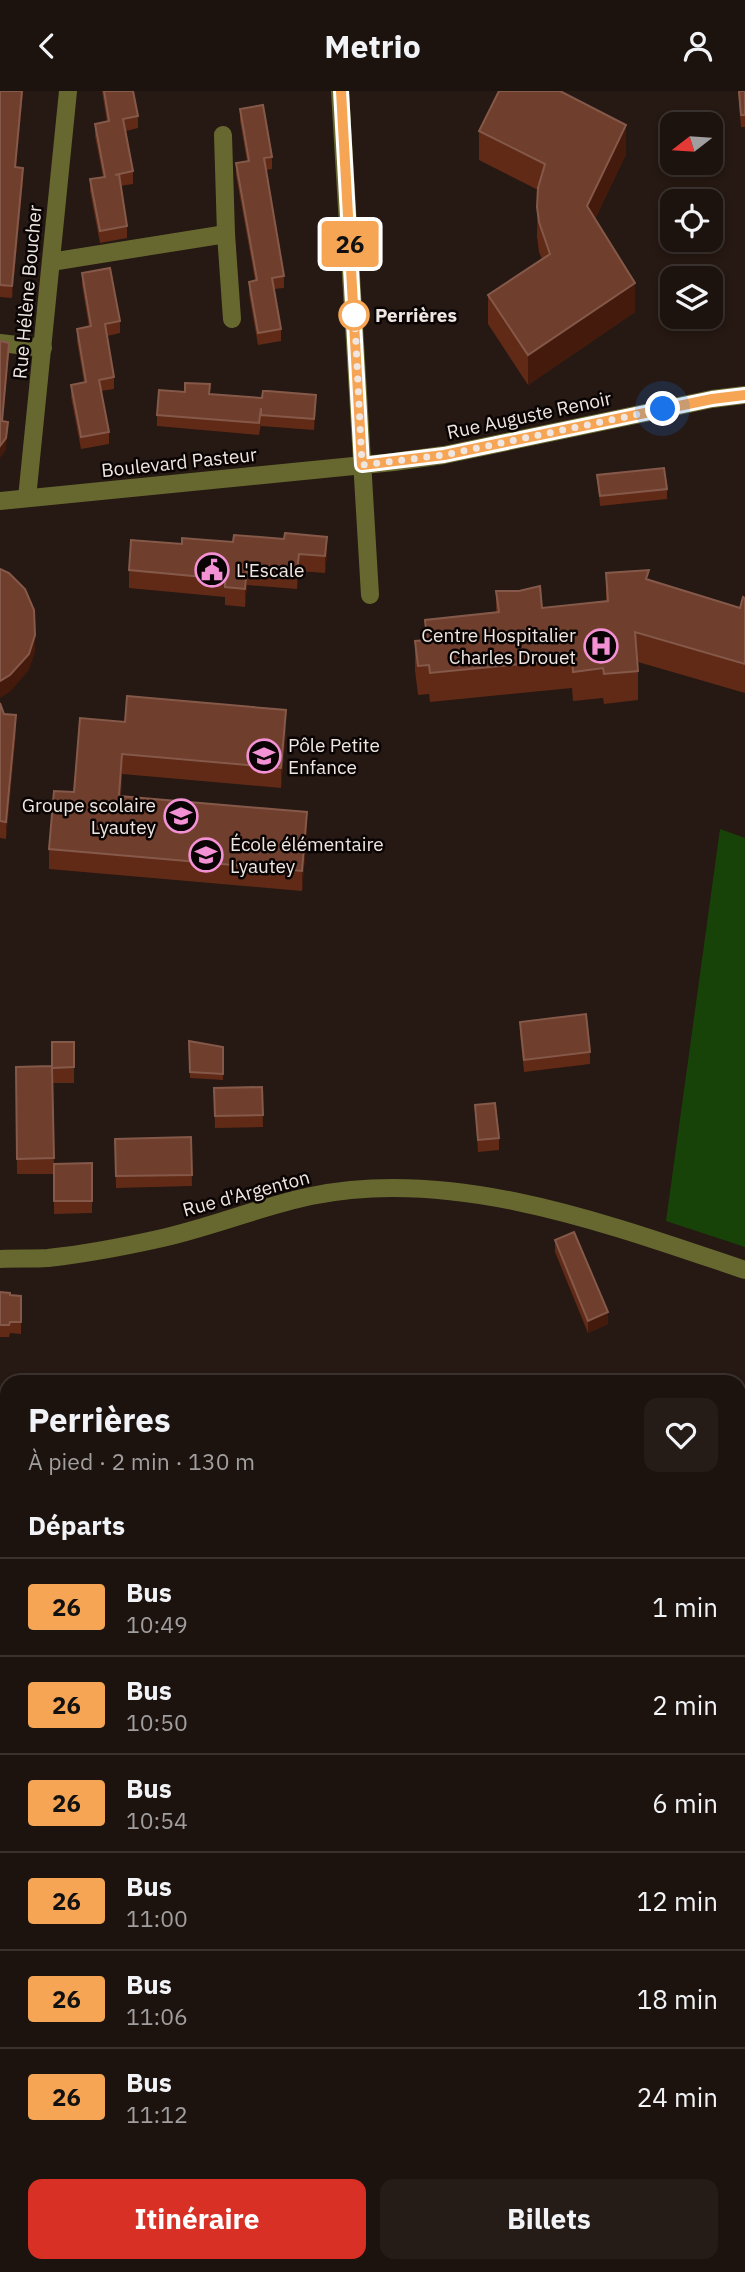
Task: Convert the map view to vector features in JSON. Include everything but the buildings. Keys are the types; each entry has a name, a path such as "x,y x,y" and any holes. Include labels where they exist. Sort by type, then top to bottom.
{"street":[{"name":"Rue Hélène Boucher","path":"27,498 68,91"},
{"path":"340,91 370,595"},
{"path":"223,135 232,319"},
{"path":"51,262 226,234"},
{"path":"0,343 43,348"},
{"name":"Rue Auguste Renoir","path":"362,465 444,455 700,401 745,395"},
{"name":"Boulevard Pasteur","path":"0,501 362,465"},
{"name":"Rue d'Argenton","path":"0,1259 47,1258 159,1239 312,1195 390,1187 460,1191 523,1203 631,1231 745,1270"}],"green space":[{"path":"720,829 745,838 745,1247 666,1221"}],"bus line":[{"name":"26","path":"341,91 362,465 444,455 712,399 745,395"}],"place":[{"name":"Perrières","path":"354,315"},
{"name":"L'Escale","path":"212,570"},
{"name":"Centre Hospitalier Charles Drouet","path":"601,646"},
{"name":"Pôle Petite Enfance","path":"264,756"},
{"name":"Groupe scolaire Lyautey","path":"181,816"},
{"name":"École élémentaire Lyautey","path":"206,855"}],"route":[{"path":"354,315 354,303 362,465 444,455 663,409"}]}
